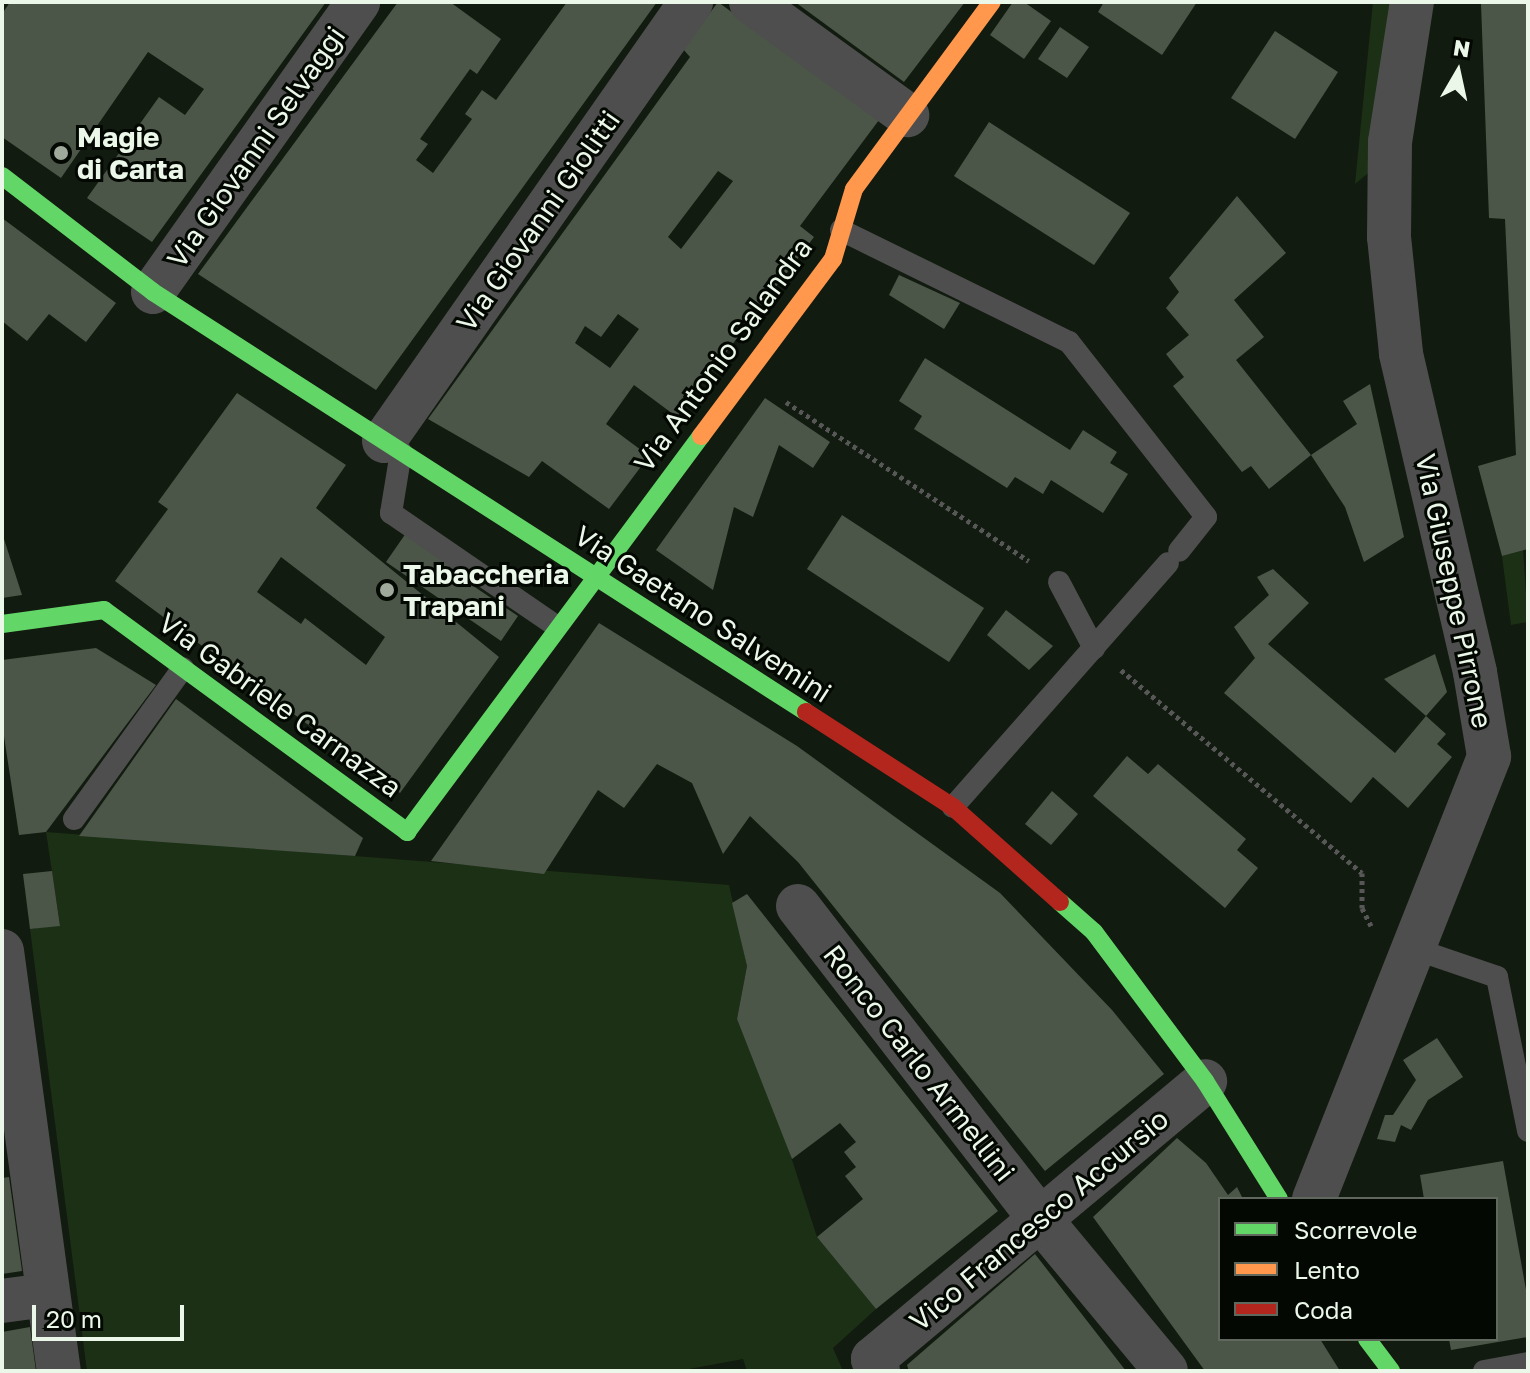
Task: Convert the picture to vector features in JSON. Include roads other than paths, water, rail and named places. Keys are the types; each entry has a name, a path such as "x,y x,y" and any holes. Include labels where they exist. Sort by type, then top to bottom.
{"main road":[{"name":"Via Antonio Salandra","path":"592,576 748,377 833,259 854,189 992,2"},
{"name":"Via Gaetano Salvemini","path":"2,176 153,292 953,807 1094,932 1205,1081 1278,1197"},
{"name":"Via Gabriele Carnazza","path":"2,624 104,610 407,832 592,576"},
{"path":"1368,1341 1391,1371"}],"street":[{"name":"Via Giovanni Selvaggi","path":"153,292 358,2"},
{"name":"Via Giovanni Giolitti","path":"392,446 691,2"},
{"path":"751,2 907,115"},
{"name":"Via Giuseppe Pirrone","path":"1315,1197 1489,756 1475,672 1399,339 1389,237 1390,142 1412,2"},
{"name":"Ronco Carlo Armellini","path":"798,906 1040,1219 1166,1371"},
{"path":"2,951 9,1051 59,1371"},
{"name":"Vico Francesco Accursio","path":"876,1365 1040,1219 1205,1081"},
{"path":"2,1301 47,1295"}],"lane":[{"path":"841,230 1069,342 1206,517 953,807"},
{"path":"392,446 391,513 556,626"},
{"path":"1059,582 1094,648"},
{"path":"74,819 183,668"},
{"path":"1405,964 1497,977 1519,1040 1528,1131"},
{"path":"1484,1371 1528,1363"}],"place":[{"name":"Magie di Carta","path":"61,153"},
{"name":"Tabaccheria Trapani","path":"387,590"}]}
